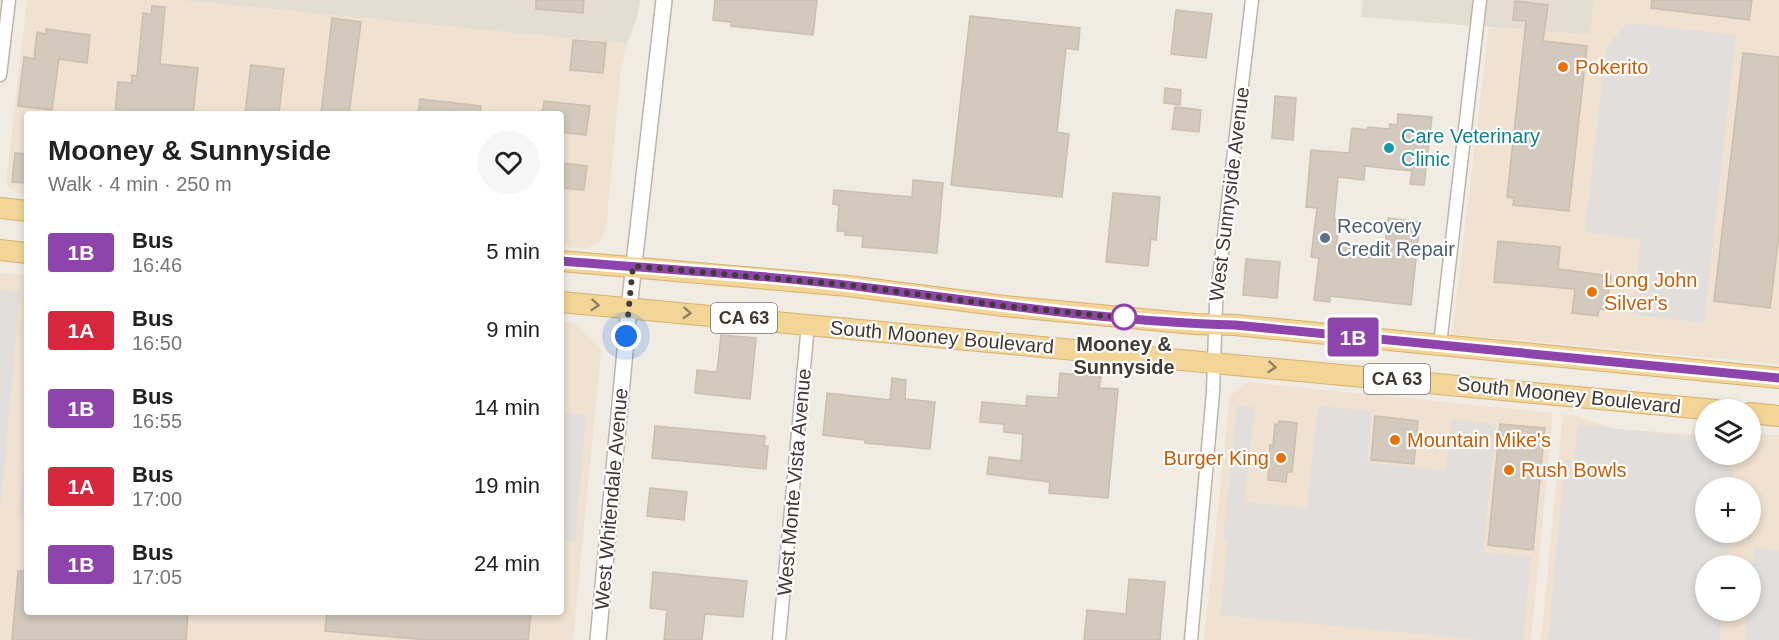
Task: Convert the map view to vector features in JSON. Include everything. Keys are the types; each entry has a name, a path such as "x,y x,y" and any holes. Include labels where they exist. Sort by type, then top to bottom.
{"main road":[{"path":"0,208 24,211"},
{"path":"0,250 24,253"},
{"name":"South Mooney Boulevard","path":"564,261 876,288 1004,306 1440,344 1779,378"},
{"name":"South Mooney Boulevard","path":"564,302 1695,408"},
{"path":"1761,414 1779,416"}],"street":[{"path":"0,75 9,0"},
{"name":"West Whitendale Avenue","path":"598,640 633,266 664,0"},
{"name":"West Sunnyside Avenue","path":"1191,640 1214,362 1215,325 1252,0"},
{"path":"1440,344 1480,0"},
{"name":"West Monte Vista Avenue","path":"779,640 808,324"}],"shaded area":[{"path":"27,0 178,0 627,44 621,69 606,228 602,238 595,245 584,249 564,246 564,111 24,111 24,194 17,193 6,182"},
{"path":"178,0 640,0 637,17 627,44"},
{"path":"1363,0 1594,0 1590,35 1361,17"},
{"path":"1594,0 1779,0 1779,364 1452,334 1489,28 1590,35"},
{"path":"1628,23 1736,35 1704,323 1632,314 1641,239 1585,232 1606,47"},
{"path":"0,273 24,275 24,615 564,615 564,322 574,323 601,350 573,640 0,640"},
{"path":"0,290 20,292 0,515"},
{"path":"1248,382 1553,413 1531,640 1204,640 1230,396"},
{"path":"1237,406 1255,407 1244,502 1307,508 1318,406 1372,411 1367,463 1446,470 1452,419 1496,424 1483,552 1531,557 1523,640 1485,640 1220,615 1228,539 1223,539"},
{"path":"564,413 586,415 575,543 564,541"},
{"path":"1563,415 1575,416 1615,429 1695,434 1695,465 1761,465 1761,435 1779,435 1779,640 1541,640"},
{"path":"1578,425 1695,437 1695,465 1729,465 1734,469 1734,477 1695,477 1695,543 1728,543 1727,555 1695,555 1695,621 1721,621 1720,640 1548,640 1565,460 1574,461"},
{"path":"24,465 24,518 19,518"},
{"path":"1754,547 1779,550 1779,640 1745,640 1747,621 1761,621 1761,555 1753,555"}],"building":[{"path":"536,0 584,0 583,13 536,9"},
{"path":"715,0 817,0 813,35 731,26 731,22 713,20"},
{"path":"1652,0 1752,0 1749,20 1651,8"},
{"path":"1515,1 1548,5 1543,41 1587,46 1569,211 1513,205 1514,198 1507,197 1526,21 1513,20"},
{"path":"152,6 165,7 160,64 198,68 193,111 115,111 118,82 132,83 132,75 137,76 143,13 151,14"},
{"path":"1176,10 1212,14 1206,58 1171,54"},
{"path":"970,16 1080,28 1078,50 1066,48 1057,132 1069,134 1062,197 951,185"},
{"path":"332,18 361,22 349,111 321,111"},
{"path":"46,29 90,35 87,63 59,59 52,110 18,106 24,57 34,59 37,32 46,34"},
{"path":"573,40 606,43 603,73 570,70"},
{"path":"1743,53 1779,57 1779,234 1770,308 1714,301"},
{"path":"251,65 284,69 279,111 245,111"},
{"path":"1165,88 1181,90 1180,105 1164,103"},
{"path":"1275,96 1296,98 1293,140 1272,138"},
{"path":"420,99 481,106 480,111 418,111"},
{"path":"544,101 590,106 586,135 564,132 564,111 542,111"},
{"path":"1175,107 1201,110 1199,132 1172,129"},
{"path":"1398,114 1432,117 1424,185 1410,184 1412,171 1365,166 1364,180 1338,177 1334,219 1340,220 1336,247 1384,252 1388,218 1420,222 1411,305 1330,296 1330,302 1314,300 1319,258 1311,257 1317,208 1306,207 1311,150 1349,153 1352,128 1389,129 1390,124 1397,125"},
{"path":"15,153 24,154 24,183 12,182"},
{"path":"564,163 587,166 584,190 564,188"},
{"path":"913,180 943,183 937,253 862,247 863,236 845,235 845,231 837,231 839,205 833,204 834,190 912,197"},
{"path":"1113,193 1160,197 1156,240 1151,239 1148,266 1106,262"},
{"path":"1498,241 1560,247 1558,269 1611,276 1606,310 1599,309 1598,316 1572,313 1575,289 1494,282"},
{"path":"1246,259 1280,262 1277,298 1243,295"},
{"path":"721,335 756,338 750,399 695,393 697,370 717,372"},
{"path":"1060,373 1101,377 1099,388 1118,389 1108,498 1049,493 1050,482 987,474 989,457 1021,461 1023,434 1004,432 1004,424 980,422 982,402 1026,406 1027,396 1058,398"},
{"path":"892,378 906,380 905,399 935,402 930,449 865,443 865,440 823,435 827,393 890,400"},
{"name":"Mountain Mike's","path":"1375,416 1418,421 1414,464 1371,460"},
{"name":"Burger King","path":"1279,421 1297,423 1292,472 1287,472 1286,482 1268,480 1270,445 1273,446 1275,424 1278,425"},
{"path":"1500,424 1545,428 1533,550 1488,545"},
{"path":"655,426 765,436 764,446 768,446 766,469 652,458"},
{"path":"650,488 687,492 684,520 647,516"},
{"path":"18,571 24,571 24,615 188,615 186,640 12,640"},
{"path":"653,572 747,581 743,617 705,614 702,640 664,640 667,610 650,608"},
{"path":"1129,579 1165,582 1160,640 1084,640 1087,610 1126,614"},
{"path":"327,615 531,615 528,640 429,640 325,631"}],"bus line":[{"name":"1B","path":"564,261 772,278 876,288 1004,306 1440,344 1779,378"}],"place":[{"name":"Pokerito","path":"1563,67"},
{"name":"Care Veterinary Clinic","path":"1389,148"},
{"name":"Recovery Credit Repair","path":"1325,238"},
{"name":"Long John Silver's","path":"1592,292"},
{"name":"Mooney & Sunnyside","path":"1124,317"},
{"name":"Mountain Mike's","path":"1395,440"},
{"name":"Burger King","path":"1281,458"},
{"name":"Rush Bowls","path":"1509,470"}],"route":[{"path":"626,336 633,266 848,285 1004,306 1126,318 1124,317"}]}
